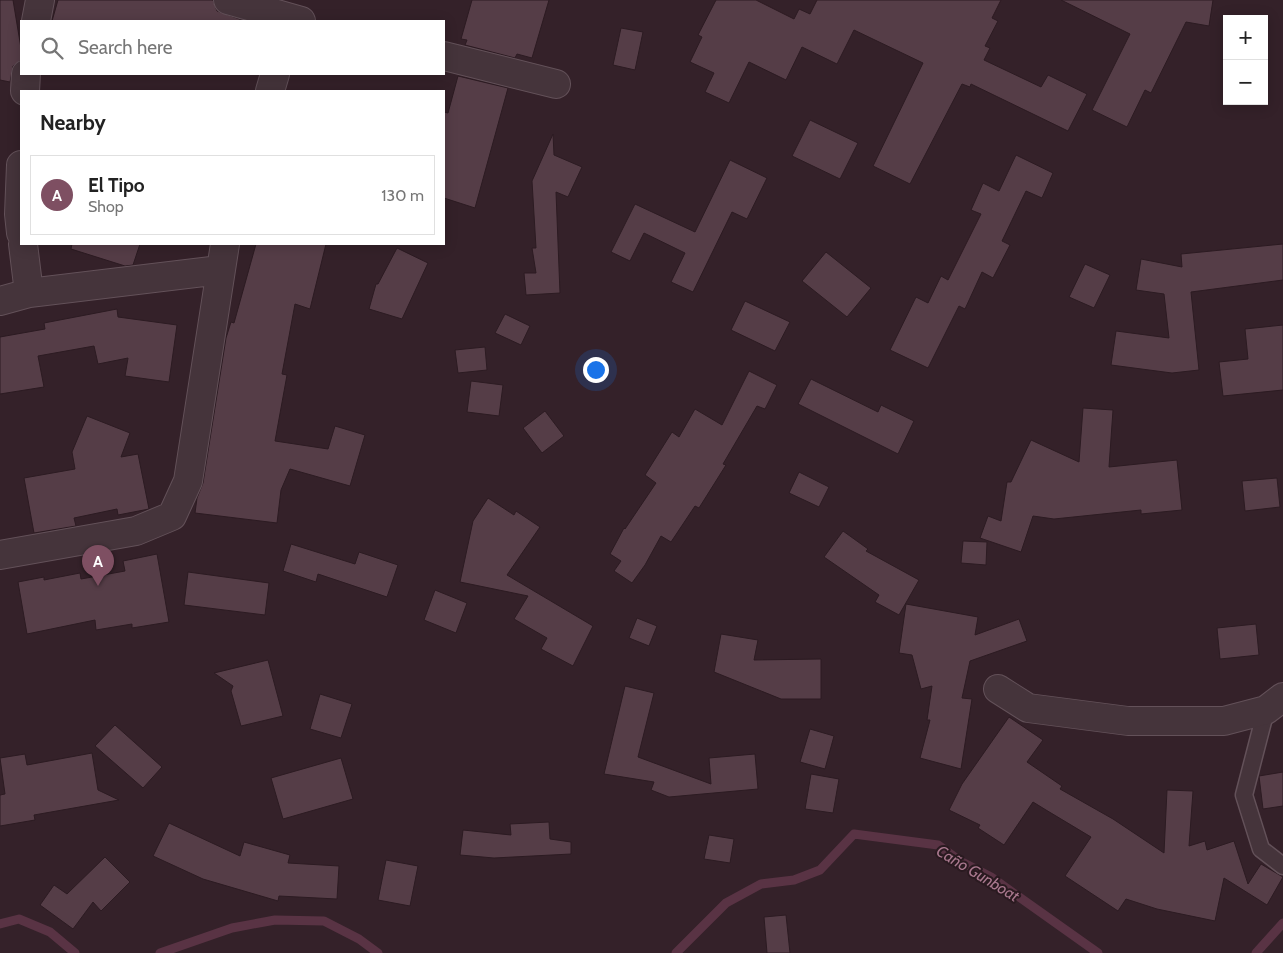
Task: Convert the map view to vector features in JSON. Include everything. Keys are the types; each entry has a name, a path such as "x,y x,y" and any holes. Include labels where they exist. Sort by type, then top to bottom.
{"street":[{"path":"36,20 40,0"},
{"path":"228,0 294,15"},
{"path":"445,56 556,84"},
{"path":"25,90 26,75"},
{"path":"270,90 275,75"},
{"path":"20,190 20,224"},
{"path":"22,245 29,293"},
{"path":"0,556 136,531 172,516 188,481 225,245"},
{"path":"0,301 29,293 220,270"},
{"path":"998,688 1028,708 1128,721 1224,721 1274,703"}],"lane":[{"path":"1274,703 1244,795 1260,849 1283,866"}],"building":[{"path":"0,0 13,0 20,42 20,61 13,66 10,82 0,80"},
{"path":"58,0 213,0 217,11 242,20 52,20"},
{"path":"472,0 549,0 532,58 517,54 515,58 465,45 467,40 461,39"},
{"path":"716,0 756,0 794,19 799,9 810,14 817,0 1001,0 992,18 998,21 985,46 990,48 984,60 1041,87 1048,75 1087,94 1068,131 971,84 970,87 962,84 910,184 873,166 923,63 854,30 837,64 802,47 786,80 749,62 729,103 705,92 714,73 690,62 702,37 698,35"},
{"path":"1061,0 1213,0 1209,26 1186,22 1151,93 1145,90 1127,127 1092,110 1130,34"},
{"path":"621,28 643,32 635,70 613,65"},
{"path":"458,76 508,88 475,208 445,198 445,112 448,113"},
{"path":"810,120 858,143 840,179 792,156"},
{"path":"553,134 554,155 582,167 568,197 556,192 560,293 526,295 524,273 536,273 532,248 536,248 532,181"},
{"path":"1016,155 1053,173 1042,198 1026,191 1002,241 1010,245 993,278 982,272 965,309 959,306 928,368 890,350 916,297 928,303 941,276 948,280 981,214 971,210 983,183 999,191"},
{"path":"730,160 767,178 747,219 732,212 693,292 671,282 685,253 644,233 630,261 611,252 635,204 695,232"},
{"path":"1283,244 1283,280 1191,292 1199,370 1172,373 1111,365 1116,331 1169,338 1164,294 1136,290 1141,259 1182,267 1181,254"},
{"path":"72,245 140,245 133,265 125,266 71,249"},
{"path":"256,245 326,245 310,309 295,304 282,374 287,375 275,441 328,449 335,426 365,435 350,486 290,469 281,490 277,523 195,513 197,498 203,483 226,338 231,322 234,323"},
{"path":"397,248 428,263 402,319 369,309 376,284 378,284"},
{"path":"826,252 871,288 847,317 802,281"},
{"path":"1085,264 1110,275 1094,308 1069,297"},
{"path":"745,301 790,322 775,351 731,330"},
{"path":"117,309 118,317 177,325 169,382 125,376 128,358 98,364 94,346 38,356 44,387 0,394 0,337 45,329 44,323"},
{"path":"505,314 530,326 521,345 495,333"},
{"path":"1283,325 1283,390 1223,396 1219,362 1248,359 1245,329"},
{"path":"485,347 487,370 458,373 455,350"},
{"path":"749,371 777,385 765,409 757,406 723,464 726,465 699,508 695,506 671,542 661,536 645,565 632,583 614,571 621,561 610,554 624,528 656,483 645,475 672,432 679,437 695,409 722,425"},
{"path":"811,379 878,412 881,405 914,421 898,454 798,404"},
{"path":"471,381 503,385 499,416 467,412"},
{"path":"1083,408 1113,410 1109,467 1177,460 1182,510 1141,514 1141,510 1054,519 1033,516 1021,552 980,538 988,516 1001,521 1007,482 1011,482 1031,440 1079,462"},
{"path":"545,411 564,436 542,453 523,428"},
{"path":"87,416 130,433 121,457 138,454 149,509 118,515 117,509 74,518 76,526 34,533 24,478 75,469 72,452"},
{"path":"799,472 829,487 819,507 789,493"},
{"path":"1277,478 1280,507 1245,511 1242,481"},
{"path":"488,498 514,515 516,511 540,527 507,575 593,626 573,666 541,649 547,638 514,619 528,596 460,582 473,521"},
{"path":"843,531 868,549 866,551 919,580 899,615 875,602 879,595 824,557"},
{"path":"963,541 987,542 986,565 961,563"},
{"path":"291,544 355,564 359,552 398,565 387,597 318,574 316,582 283,571"},
{"path":"157,554 169,622 132,628 132,624 96,630 95,620 27,634 18,582 44,577 44,580 80,573 81,579 125,571 123,561"},
{"path":"188,572 269,583 265,615 184,605"},
{"path":"435,590 467,603 456,633 424,620"},
{"path":"906,604 978,617 975,635 1019,619 1027,641 970,661 962,698 972,699 961,769 920,758 930,720 927,720 932,686 921,689 912,655 899,653"},
{"path":"637,618 657,626 649,646 629,638"},
{"path":"1256,624 1259,655 1220,659 1217,628"},
{"path":"721,634 758,640 754,660 821,659 821,699 781,699 714,672"},
{"path":"268,660 283,716 241,726 231,691 233,686 214,673"},
{"path":"625,686 654,693 638,757 711,784 709,758 755,754 758,789 669,797 651,790 654,782 604,774"},
{"path":"320,694 352,704 341,738 310,729"},
{"path":"1009,717 1043,740 1027,762 1062,786 1060,789 1113,819 1164,853 1167,790 1193,791 1189,846 1205,841 1207,850 1234,841 1248,884 1261,864 1283,877 1267,905 1224,878 1215,921 1157,909 1126,899 1118,911 1065,876 1091,837 1033,802 1004,845 978,828 980,825 949,810 962,784"},
{"path":"115,725 162,767 143,788 95,746"},
{"path":"810,729 834,736 825,769 800,762"},
{"path":"92,753 98,790 119,800 34,815 35,820 0,826 0,795 5,794 0,758 25,754 27,765"},
{"path":"341,758 353,799 283,819 271,778"},
{"path":"1283,772 1283,806 1263,809 1259,776"},
{"path":"811,774 839,779 833,813 805,809"},
{"path":"549,822 550,839 571,842 571,854 494,858 460,855 463,830 511,835 510,824"},
{"path":"169,823 240,856 244,842 290,855 288,863 339,866 337,899 279,896 278,901 203,879 153,856"},
{"path":"709,835 734,839 730,863 704,859"},
{"path":"105,857 130,882 101,911 93,902 73,929 40,905 54,885 67,894"},
{"path":"386,860 418,866 410,906 378,900"},
{"path":"786,915 790,953 767,953 764,917"}],"waterway":[{"name":"Caño Gunboat","path":"676,953 726,903 761,884 794,880 820,870 854,834 938,845 960,861 991,877 1098,953"},
{"name":"Caño Gunboat","path":"0,924 19,919 50,932 75,953"},
{"name":"Caño Gunboat","path":"160,953 232,928 275,920 324,921 359,939 378,953"},
{"name":"Caño Gunboat","path":"1256,953 1283,923"}],"place":[{"name":"El Tipo","path":"98,586"}]}
